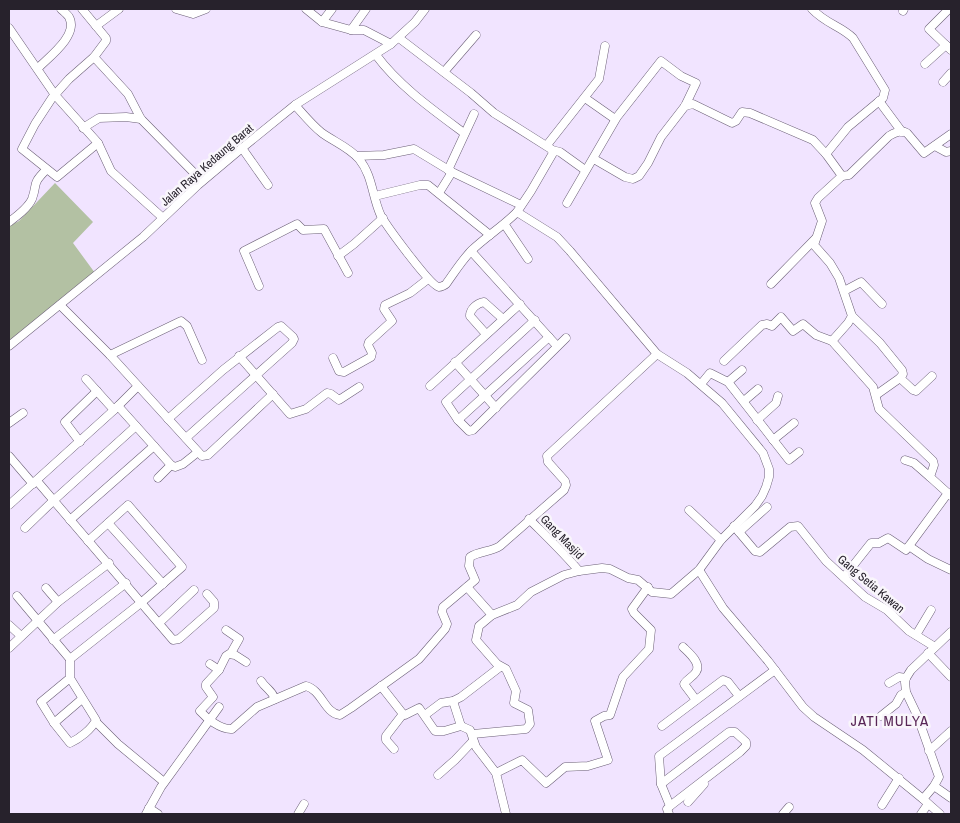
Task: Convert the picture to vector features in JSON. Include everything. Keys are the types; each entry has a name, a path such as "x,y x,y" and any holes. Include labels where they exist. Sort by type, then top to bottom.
{"street":[{"path":"38,68 68,38 72,26 69,17 60,9"},
{"path":"82,9 106,38 106,41 94,57 69,79 55,95 22,146 23,151 53,176 60,177 98,143"},
{"path":"96,26 119,9"},
{"path":"176,9 193,14 206,9"},
{"path":"306,9 322,22 351,30 364,30 391,44"},
{"path":"322,22 332,9"},
{"path":"351,30 367,9"},
{"path":"364,30 367,9"},
{"name":"Jalan Raya Kedaung Barat","path":"9,346 164,218 202,181 295,105 379,53 399,38 425,9"},
{"path":"812,9 823,20 850,34 885,88 885,96 848,127 826,154"},
{"path":"925,64 949,48 929,29 949,11"},
{"path":"9,28 55,95 98,143 111,171 164,218"},
{"path":"444,72 476,35"},
{"path":"376,36 379,53 390,73 432,109 464,133"},
{"path":"399,38 494,113 549,148 560,152 585,170"},
{"path":"549,148 599,79 606,46"},
{"path":"94,57 128,94 141,119 202,181"},
{"path":"567,203 585,170 594,159 615,119 661,61 681,76 696,83 685,106 662,137 648,164 639,176 633,179 625,177 594,159"},
{"path":"943,82 951,73"},
{"path":"585,98 615,119"},
{"path":"879,102 902,132"},
{"path":"685,106 693,104 732,123 736,122 743,112 750,113 813,140 842,176"},
{"path":"295,105 319,131 357,156 365,167 372,183 374,196 383,218 428,279 440,287 446,284 471,251 505,225 519,208 553,153 549,148"},
{"path":"439,193 474,114"},
{"path":"83,128 99,118 126,116 141,119"},
{"path":"876,395 900,378 903,372 880,343 852,316 844,291 830,263 815,247 814,243 822,219 815,202 842,176 849,175 889,136 902,132 907,133 924,152 951,134"},
{"path":"935,146 946,152 951,151"},
{"path":"242,148 268,185"},
{"path":"357,156 384,155 414,149 450,171 519,208 557,237 656,354 687,373 722,403 763,453 769,469 769,477 762,496 736,529"},
{"path":"9,222 20,214 32,199 35,180 46,170"},
{"path":"374,196 420,185 428,185 490,235"},
{"path":"338,256 383,218"},
{"path":"259,286 244,251 297,224 302,230 324,229 348,273"},
{"path":"505,225 528,259"},
{"path":"771,284 816,238"},
{"path":"471,251 557,346"},
{"path":"333,358 339,370 344,372 371,357 372,353 368,345 369,342 392,321 384,309 385,305 410,293 428,279"},
{"path":"844,291 862,282 882,304"},
{"path":"486,334 470,316 470,312 474,307 480,302 486,303 503,319"},
{"path":"430,386 520,304"},
{"path":"60,305 203,457 208,455 273,394"},
{"path":"832,341 852,316"},
{"path":"724,361 762,325 773,326 781,317 793,331 804,324 816,335 832,341 873,387 879,409 933,461 934,465 930,477"},
{"path":"535,320 446,402 458,420 470,431 496,408 566,338"},
{"path":"110,356 181,321 187,326 202,360"},
{"path":"168,419 239,356 279,326 293,337 292,342 186,438"},
{"path":"458,420 549,336"},
{"path":"226,630 239,639 231,653 226,656 205,686 213,696 200,711 211,720 227,729 232,729 257,707 302,688 310,687 333,713 340,715 419,659 445,629 447,624 442,612 443,607 474,582 475,579 469,566 470,557 497,548 565,487 565,481 547,460 548,454 656,354"},
{"path":"239,356 290,414 306,408 327,393 339,400 359,387"},
{"path":"455,362 496,408"},
{"path":"728,382 742,370"},
{"path":"701,384 711,373 728,382 789,460 799,452"},
{"path":"900,378 915,392 932,376"},
{"path":"86,378 97,391 136,426 171,465 175,467 184,464 198,452"},
{"path":"9,505 80,442 138,386"},
{"path":"744,401 758,389"},
{"path":"80,442 64,422 97,391"},
{"path":"756,420 776,403 778,396"},
{"path":"9,423 23,413"},
{"path":"773,440 794,423"},
{"path":"25,528 136,426"},
{"path":"70,520 154,446"},
{"path":"844,577 871,542 880,543 888,538 904,550 949,494 914,464 905,460"},
{"path":"11,462 53,501 109,563 173,640 179,639 214,608 214,602 207,594"},
{"path":"158,478 171,465"},
{"path":"70,659 142,602 182,567 128,505 88,541"},
{"path":"438,775 455,760 473,738 526,729 529,726 529,712 527,709 514,703 516,691 506,669 500,667 476,640 479,626 492,615 516,605 531,592 564,576 579,571 602,568 616,571 628,578 638,580 652,592 671,594 699,570 721,540 767,507"},
{"path":"689,510 721,540"},
{"name":"Gang Masjid","path":"529,519 550,542 563,552 579,571"},
{"path":"108,523 163,584"},
{"name":"Gang Setia Kawan","path":"755,551 761,552 790,527 798,526 826,562 865,597 887,610 901,625 935,646"},
{"path":"736,529 755,551 784,527"},
{"path":"909,546 928,559 951,570"},
{"path":"9,648 58,602 109,563"},
{"path":"699,570 724,608 775,670 792,694 814,717 852,742 940,814"},
{"path":"53,640 126,583"},
{"path":"496,773 523,760 546,783 564,767 588,766 608,760 608,755 595,721 610,715 623,677 649,649 651,630 632,609 648,587"},
{"path":"46,588 58,602"},
{"path":"467,588 492,615"},
{"path":"159,623 194,590"},
{"path":"17,596 70,659 70,678 96,722 134,758 164,782"},
{"path":"916,635 931,610"},
{"path":"9,625 20,636"},
{"path":"921,814 939,777 917,715 906,692 906,678 911,670 935,646 950,635"},
{"path":"683,647 694,659 698,667 697,672 684,684 696,700"},
{"path":"231,653 246,662"},
{"path":"928,653 951,676"},
{"path":"210,664 218,670"},
{"path":"425,715 439,704 461,697 500,667"},
{"path":"661,784 729,732 736,732 747,744 740,752 717,770 686,799 670,810 661,784 659,756 775,670"},
{"path":"889,683 899,677 906,678"},
{"path":"70,678 42,701 43,706 70,743 96,722"},
{"path":"662,726 724,680 728,682 739,696"},
{"path":"261,681 265,687 271,690 275,699"},
{"path":"381,686 403,714"},
{"path":"881,716 896,704 901,695 906,692"},
{"path":"54,723 82,700"},
{"path":"453,700 461,726"},
{"path":"158,814 147,811 164,782 211,720 219,706"},
{"path":"394,749 386,740 386,737 403,714 405,715 418,708 436,731 444,731 461,726 467,728 496,773 506,814"},
{"path":"929,751 951,731"},
{"path":"882,805 898,778"},
{"path":"934,786 951,798"},
{"path":"686,799 694,810"},
{"path":"298,814 304,804"},
{"path":"783,814 788,807"}],"green space":[{"path":"55,183 93,222 73,243 95,273 9,341 9,226 19,221"}],"district":[{"name":"JATI MULYA","path":"890,720"}]}
